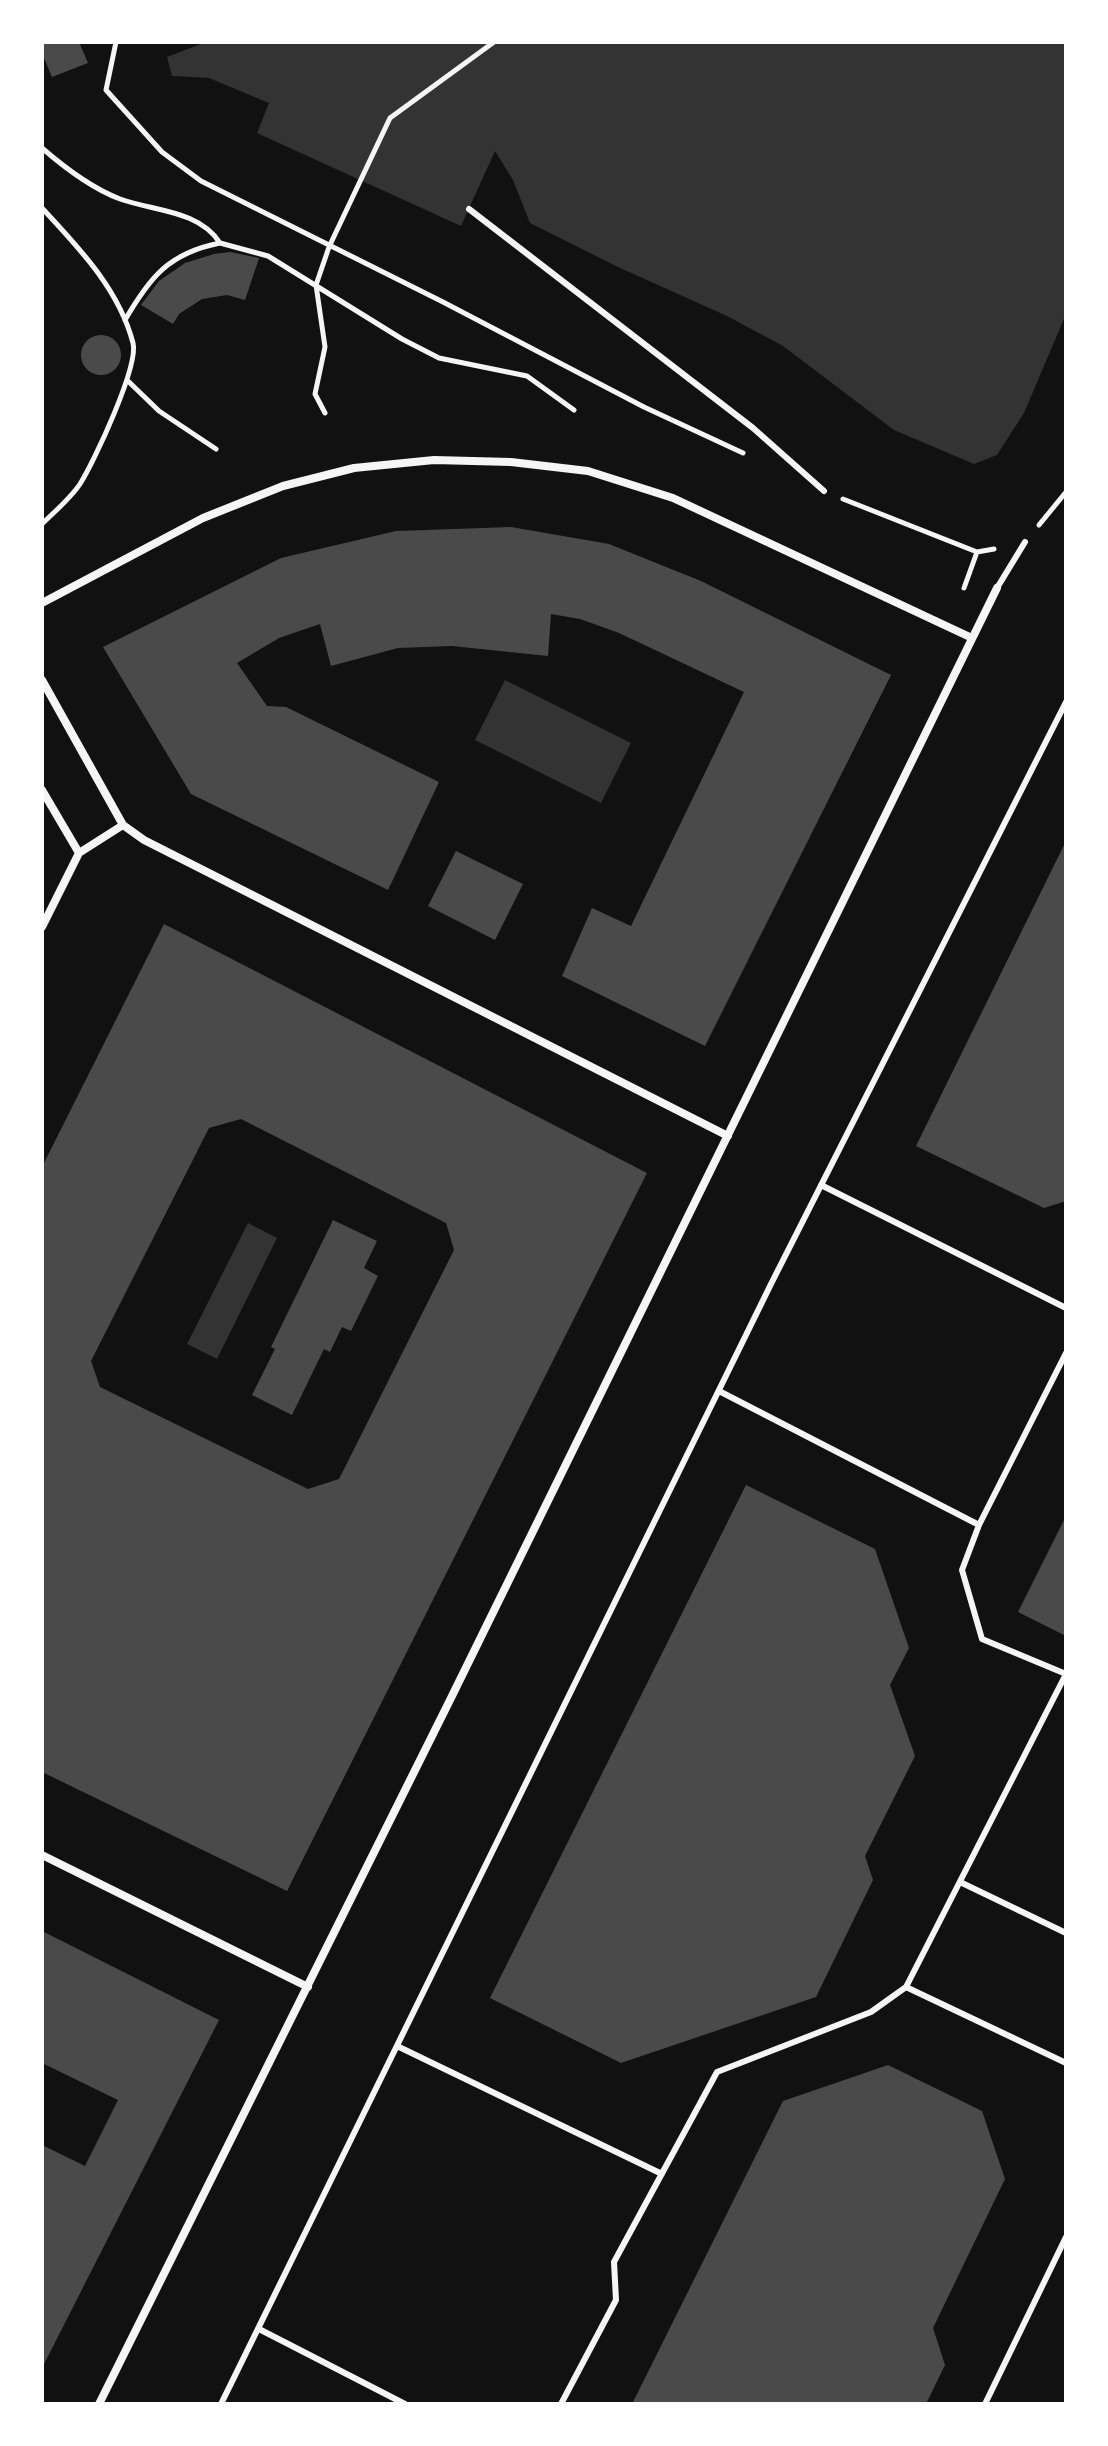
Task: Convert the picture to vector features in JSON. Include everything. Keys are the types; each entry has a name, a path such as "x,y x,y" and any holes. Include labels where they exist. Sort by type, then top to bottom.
{"street":[{"path":"42,603 203,518 283,486 354,468 434,460 511,462 588,471 673,498 972,638"},
{"path":"99,2404 308,1987 997,588"},
{"path":"42,680 123,825 144,840 728,1136"},
{"path":"42,790 79,853"},
{"path":"42,927 79,853 123,825"},
{"path":"42,1855 308,1987"}],"lane":[{"path":"469,209 753,428 824,491"},
{"path":"997,588 1025,542"},
{"path":"221,2404 821,1185 1066,702"},
{"path":"821,1185 1066,1308"},
{"path":"561,2404 616,2300 614,2262 717,2072 871,2012 906,1987 1066,1674 982,1639 962,1570 979,1525 1066,1353"},
{"path":"719,1391 979,1525"},
{"path":"960,1882 1066,1933"},
{"path":"906,1987 1066,2063"},
{"path":"397,2046 662,2174"},
{"path":"985,2404 1066,2237"},
{"path":"259,2329 405,2404"}],"path":[{"path":"116,42 106,90 162,152 201,181 644,407 755,459"},
{"path":"325,413 315,394 325,347 316,285 329,247 390,118 494,42"},
{"path":"42,148 68,171 120,199 170,211 212,230 220,243"},
{"path":"42,208 80,249 112,291 135,347 128,381 79,485 42,524"},
{"path":"125,320 143,289 168,262 195,247 220,243 268,256 402,339 439,358 527,376 574,410"},
{"path":"128,381 159,411 216,449"},
{"path":"824,491 977,552 964,588"}],"shaded area":[{"path":"206,42 1066,42 1066,314 1024,413 997,455 974,464 894,430 783,346 727,316 530,223 513,180 495,151 461,226 257,133 269,103 209,78 172,76 167,57"},
{"path":"505,680 631,743 601,803 475,740"},
{"path":"248,1223 277,1238 217,1359 187,1344"}],"building":[{"path":"42,42 79,42 88,63 52,77 42,53"},
{"path":"230,252 259,258 245,300 227,295 202,299 179,314 173,324 141,305 159,281 185,263"},
{"path":"101,335 115,341 121,355 115,369 101,375 87,369 81,355 87,341"},
{"path":"511,527 609,544 701,581 891,675 705,1046 562,976 592,908 631,926 744,692 619,633 580,619 551,614 548,656 452,646 398,648 331,666 320,624 279,638 237,663 267,706 286,707 439,782 388,890 191,794 103,647 281,558 396,531"},
{"path":"1066,841 1066,1201 1044,1208 916,1146"},
{"path":"456,851 523,884 495,940 428,906"},
{"path":"164,924 647,1173 287,1891 42,1772 42,1167","holes":["241,1119 446,1223 454,1250 339,1479 308,1489 100,1387 91,1361 209,1128"]},
{"path":"333,1220 377,1241 364,1268 378,1276 351,1331 342,1327 330,1352 324,1349 292,1415 252,1395 275,1349 271,1347"},
{"path":"746,1485 875,1549 909,1648 890,1685 915,1756 865,1856 873,1880 816,1997 621,2063 490,1998"},
{"path":"1066,1516 1066,1636 1018,1612"},
{"path":"42,1931 219,2020 42,2368 42,2145 85,2166 118,2100 42,2063"},
{"path":"888,2065 982,2111 1005,2179 933,2328 945,2365 926,2404 632,2404 783,2101"}]}
